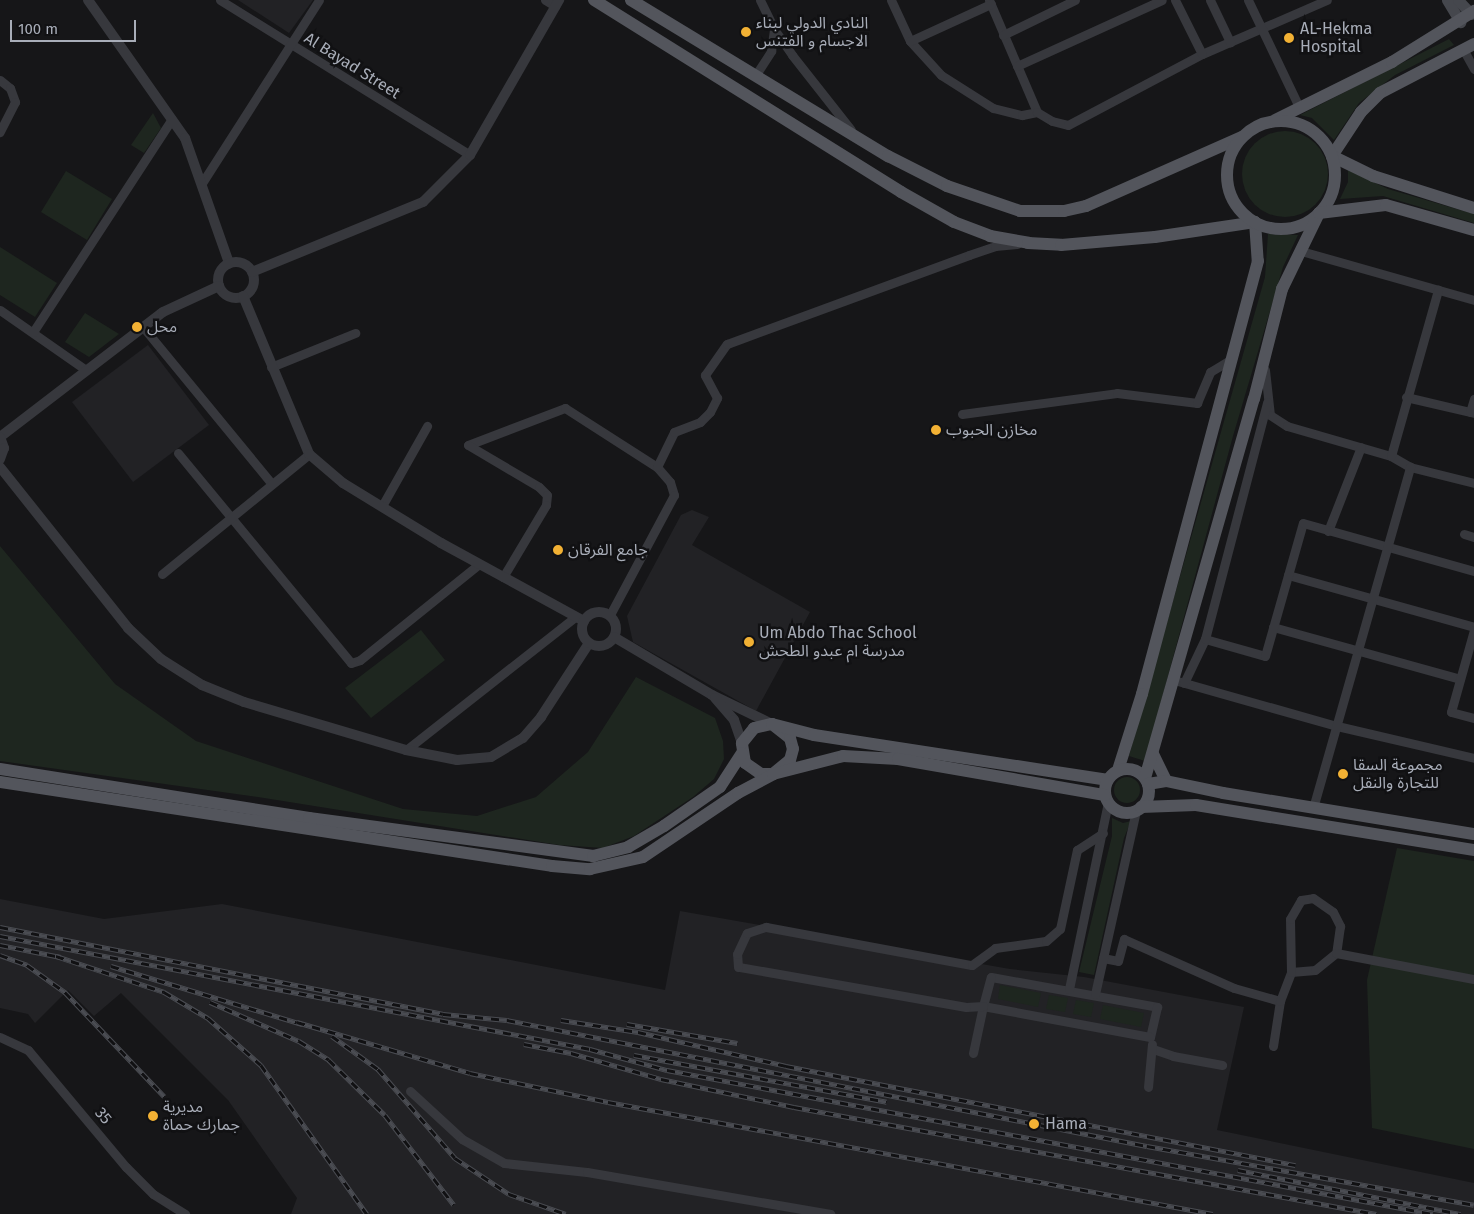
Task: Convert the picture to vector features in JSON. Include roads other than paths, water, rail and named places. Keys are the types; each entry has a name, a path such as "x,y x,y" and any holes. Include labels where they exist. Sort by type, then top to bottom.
{"main road":[{"path":"594,0 936,213 990,236 1028,243 1060,245 1155,237 1255,222"},
{"path":"631,0 857,137 947,186 999,206 1042,213 1086,206 1242,137"},
{"path":"1446,0 1460,22"},
{"path":"1458,0 1472,13 1460,22 1392,62 1272,121 1256,126 1242,137 1232,150 1227,183 1232,199 1242,212 1255,222 1271,228 1288,228 1305,223 1319,213 1386,205 1474,230"},
{"path":"1332,156 1361,112 1380,92 1469,47"},
{"path":"1138,809 1148,797 1146,781 1153,754 1179,682 1282,290 1334,186 1332,156 1322,140 1308,128 1291,121 1272,121"},
{"path":"1332,156 1373,176 1474,208"},
{"path":"1107,799 1107,780 1118,770 1233,359 1258,262 1255,222"},
{"path":"0,769 309,818 593,856 628,847 720,787 754,728 772,724 814,735 1107,780"},
{"path":"0,782 552,866 590,869 643,856 738,793 784,768 792,749 784,731 772,724"},
{"path":"742,748 751,770 761,774 772,774 843,756 898,759 1107,799 1117,811 1196,805 1474,850"},
{"path":"1153,754 1166,781"},
{"path":"1118,770 1132,769 1146,781 1166,781 1314,808 1473,831"}],"street":[{"path":"88,0 185,138 229,263"},
{"name":"Al Bayad Street","path":"220,0 470,155"},
{"path":"202,183 319,0"},
{"path":"252,272 423,202 470,155 557,3 545,0"},
{"path":"760,0 774,30 829,105 857,137"},
{"path":"891,0 910,41 942,75 993,108 1022,115 1037,112"},
{"path":"1003,35 1075,0"},
{"path":"1017,66 1162,0"},
{"path":"1174,0 1202,54"},
{"path":"1210,0 1230,42"},
{"path":"1248,0 1299,107"},
{"path":"910,41 990,2 1037,112 1052,121 1068,125 1202,54 1326,0"},
{"path":"755,76 768,58 774,30"},
{"path":"1469,47 1474,69"},
{"path":"0,80 10,88 15,102 0,132"},
{"path":"33,332 172,119"},
{"path":"657,467 674,432 700,422 710,412 717,398 706,376 727,344 995,246 1028,243"},
{"path":"1301,251 1474,300"},
{"path":"229,263 244,264 252,272 253,284 243,296 230,297 219,286 219,274 229,263"},
{"path":"0,459 4,448 0,437 143,326 181,301 219,286"},
{"path":"1391,456 1406,397 1438,290"},
{"path":"243,296 271,367 309,454 344,483 382,506 480,564 580,618"},
{"path":"0,310 86,370"},
{"path":"143,326 272,484"},
{"path":"271,367 355,333"},
{"path":"962,414 1117,393 1197,403 1210,372 1233,359"},
{"path":"1264,359 1267,402 1270,414 1287,426 1391,456 1410,467 1474,483"},
{"path":"1406,397 1472,413 1474,398"},
{"path":"1267,402 1205,640 1179,682 1337,726 1474,758"},
{"path":"503,577 546,504 547,495 539,487 468,445 565,408 657,467 670,482 674,495 610,615"},
{"path":"382,506 427,426"},
{"path":"1328,531 1360,447"},
{"path":"178,453 230,519 351,663 360,660 480,564"},
{"path":"162,574 309,454"},
{"path":"0,467 128,628 161,659 202,685 244,702 406,750 457,760 491,757 523,738 541,717 589,643"},
{"path":"1314,808 1410,467"},
{"path":"1205,640 1265,656 1303,523 1474,571"},
{"path":"1464,534 1474,537"},
{"path":"1288,575 1474,628 1451,712 1474,718"},
{"path":"406,750 580,618 595,612 610,615"},
{"path":"580,618 582,631 589,643 602,646 614,637 616,627 610,615"},
{"path":"1274,627 1460,679"},
{"path":"614,637 712,695 772,724"},
{"path":"712,695 734,720 742,748"},
{"path":"1069,989 1102,833 1107,799"},
{"path":"1095,994 1138,809"},
{"path":"1102,833 1077,850 1060,929 1046,941 995,948 972,965 766,928 747,933 736,954 738,967 966,1007 983,1006 1150,1037"},
{"path":"1273,1046 1280,1001 1291,972 1290,919 1301,900 1313,898 1332,912 1340,926 1336,953 1315,970 1291,972"},
{"path":"1103,958 1118,961 1124,939 1234,988 1280,1001"},
{"path":"1336,953 1474,979"},
{"path":"973,1053 991,977 1095,994 1157,1007 1150,1037 1154,1049 1148,1087"},
{"name":"35","path":"0,1037 28,1050 126,1167 153,1194 185,1214"},
{"path":"1154,1049 1173,1056 1222,1065"},
{"path":"410,1091 462,1139 504,1163 587,1172 830,1214"}],"railway":[{"path":"0,927 443,1014 507,1020 1147,1146 1474,1205"},
{"path":"0,936 590,1049 667,1070 1433,1214"},
{"path":"0,945 61,957"},
{"path":"0,955 27,965 65,992 164,1096"},
{"path":"56,956 164,992 208,1018 261,1065 367,1214"},
{"path":"111,966 302,1024"},
{"path":"210,1002 299,1041 329,1060 385,1115 454,1205"},
{"path":"561,1020 638,1032 786,1066 1295,1165"},
{"path":"297,1022 470,1073 608,1102 1213,1214"},
{"path":"627,1024 737,1043"},
{"path":"332,1036 378,1069 455,1158 509,1194 566,1214"},
{"path":"524,1044 571,1053 661,1079 794,1107 1376,1214"},
{"path":"634,1055 887,1102"},
{"path":"1238,1170 1461,1214"}],"place":[{"name":"النادي الدولي لبناء الاجسام و الفتنس","path":"746,32"},
{"name":"AL-Hekma Hospital","path":"1289,38"},
{"name":"محل","path":"137,327"},
{"name":"مخازن الحبوب","path":"936,430"},
{"name":"جامع الفرقان","path":"558,550"},
{"name":"Um Abdo Thac School مدرسة ام عبدو الطحش","path":"749,642"},
{"name":"مجموعة السقا للتجارة والنقل","path":"1343,774"},
{"name":"مديرية جمارك حماة","path":"153,1116"},
{"name":"Hama","path":"1034,1124"}]}
